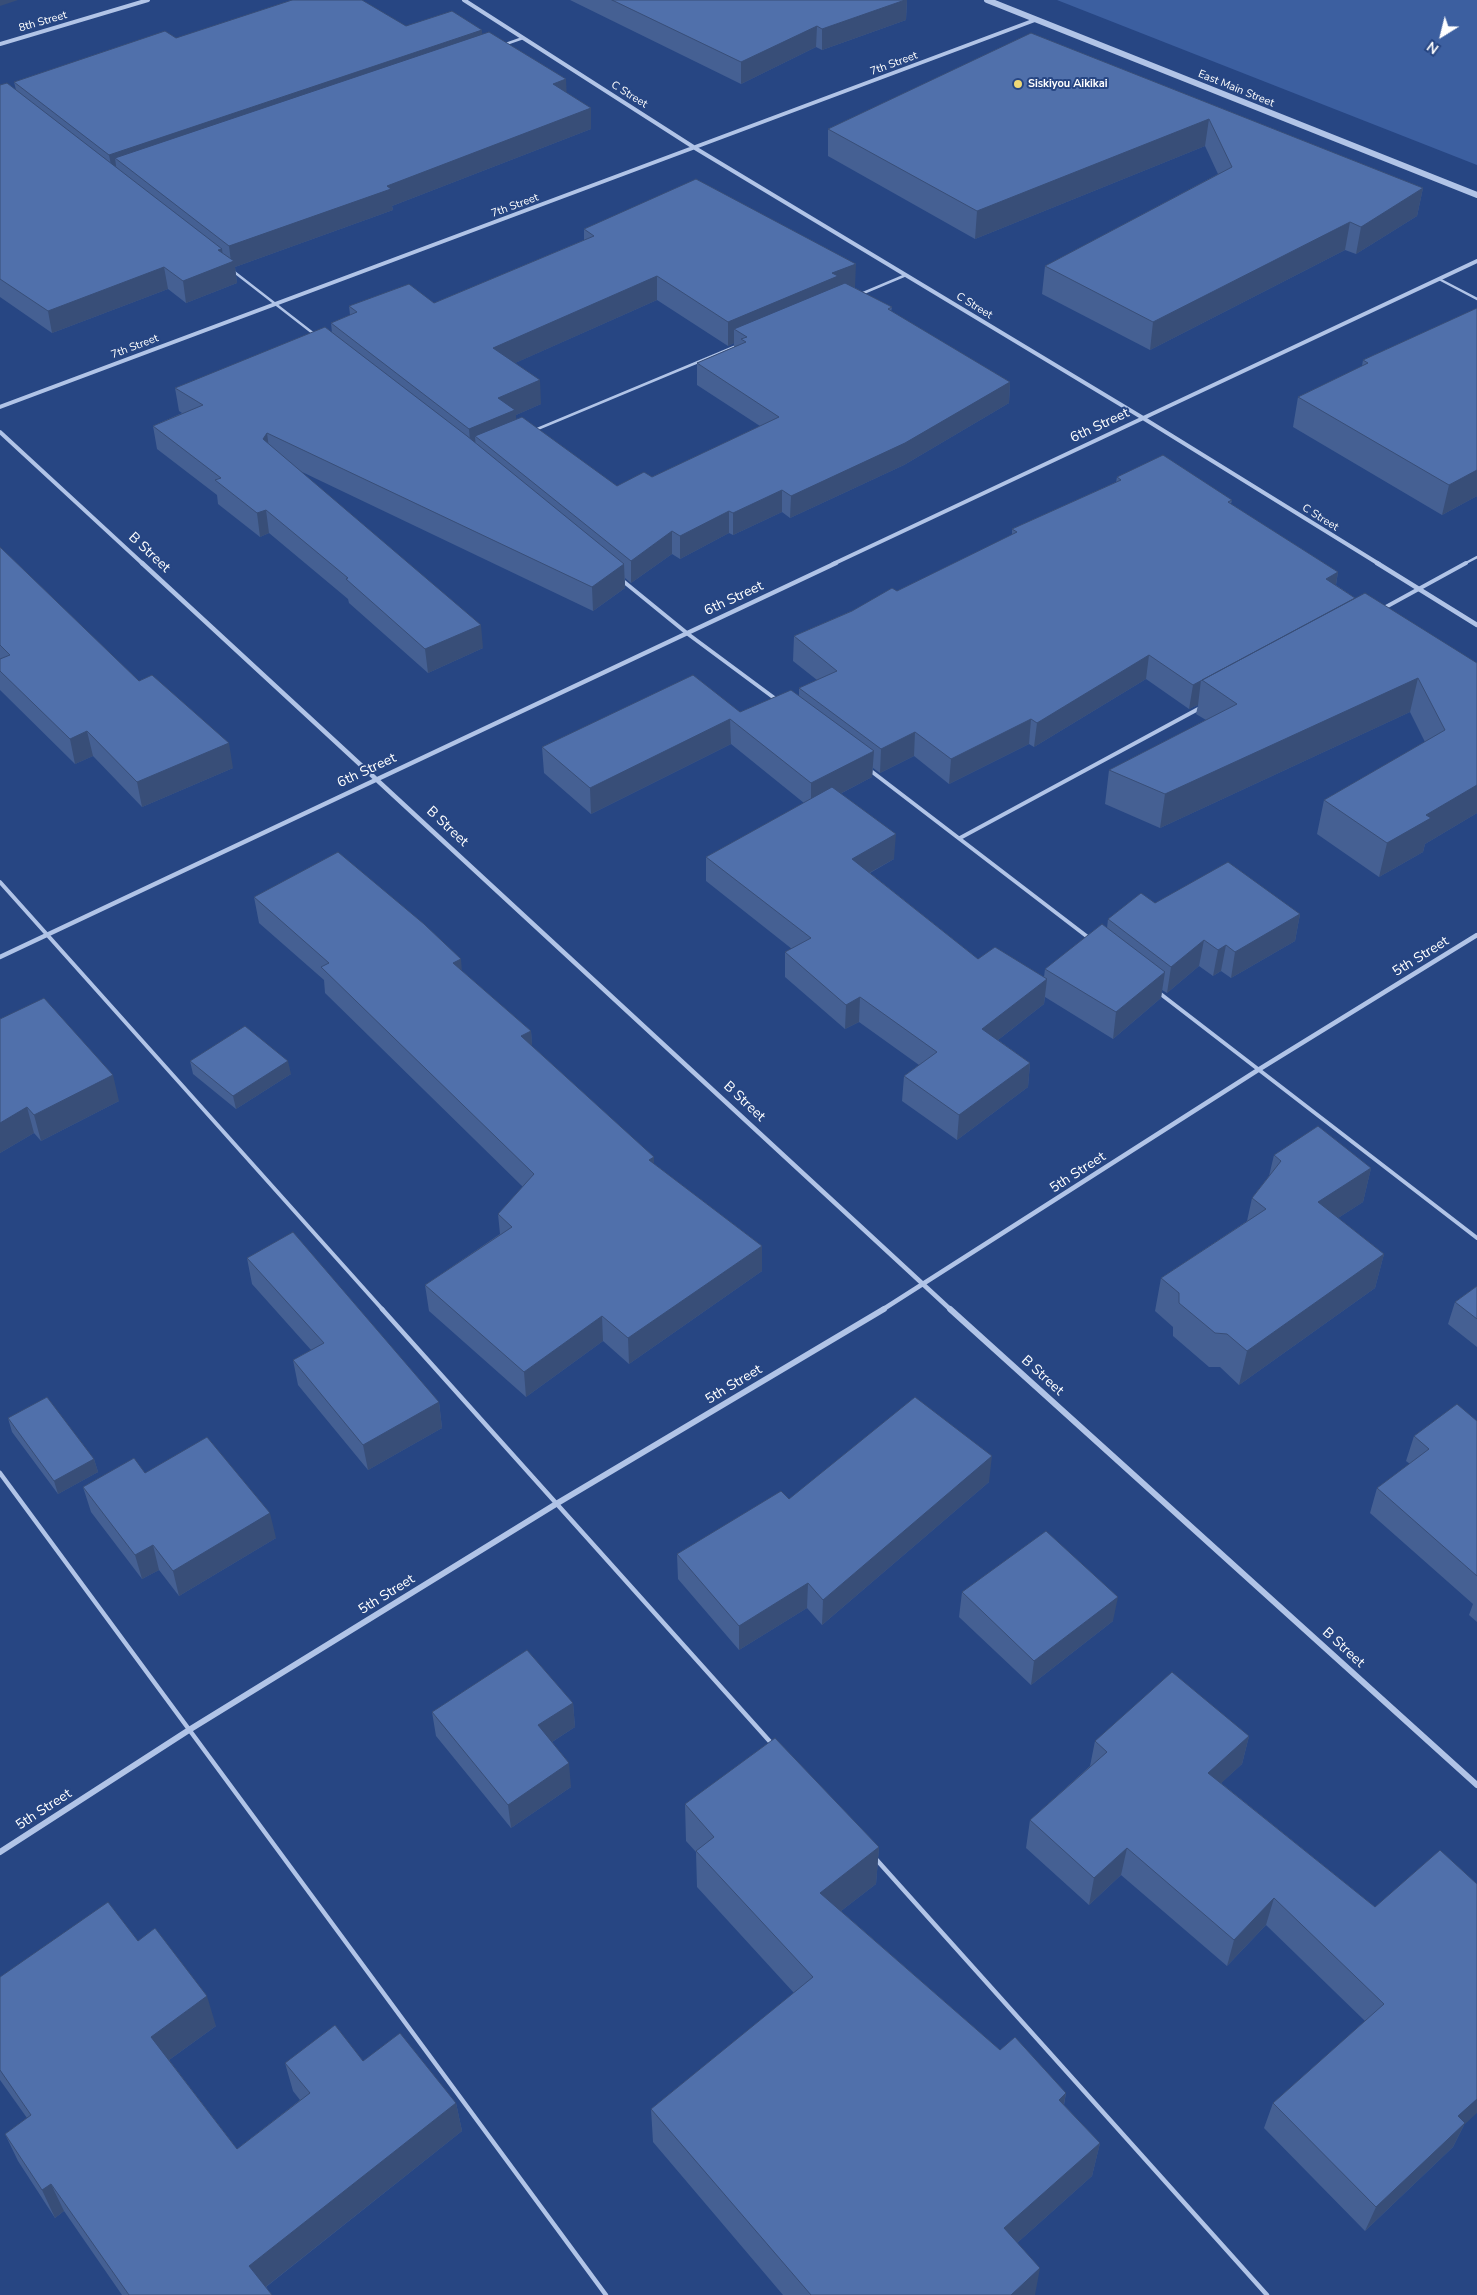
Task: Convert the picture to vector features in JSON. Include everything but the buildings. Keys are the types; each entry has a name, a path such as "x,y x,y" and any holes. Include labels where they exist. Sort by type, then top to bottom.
{"street":[{"name":"8th Street","path":"0,44 148,0"},
{"name":"C Street","path":"464,0 695,148 1143,418 1477,625"},
{"name":"East Main Street","path":"987,0 1477,195"},
{"name":"7th Street","path":"0,407 1035,20"},
{"name":"6th Street","path":"0,957 1477,261"},
{"name":"B Street","path":"0,432 924,1285 1477,1785"},
{"name":"5th Street","path":"0,1852 189,1730 556,1504 924,1285 1258,1070 1477,935"}],"lane":[{"path":"494,48 522,38"},
{"path":"229,268 315,335"},
{"path":"860,294 906,275"},
{"path":"1439,279 1477,299"},
{"path":"534,430 743,344"},
{"path":"1375,613 1477,557"},
{"path":"618,577 688,634 781,704"},
{"path":"960,838 1202,706"},
{"path":"867,768 1094,942"},
{"path":"0,882 776,1748"},
{"path":"1156,990 1477,1238"},
{"path":"0,1473 606,2295"},
{"path":"869,1851 1267,2295"}],"shaded area":[{"path":"1057,0 1477,0 1477,165 1230,68"}],"place":[{"name":"Siskiyou Aikikai","path":"1018,84"}]}
